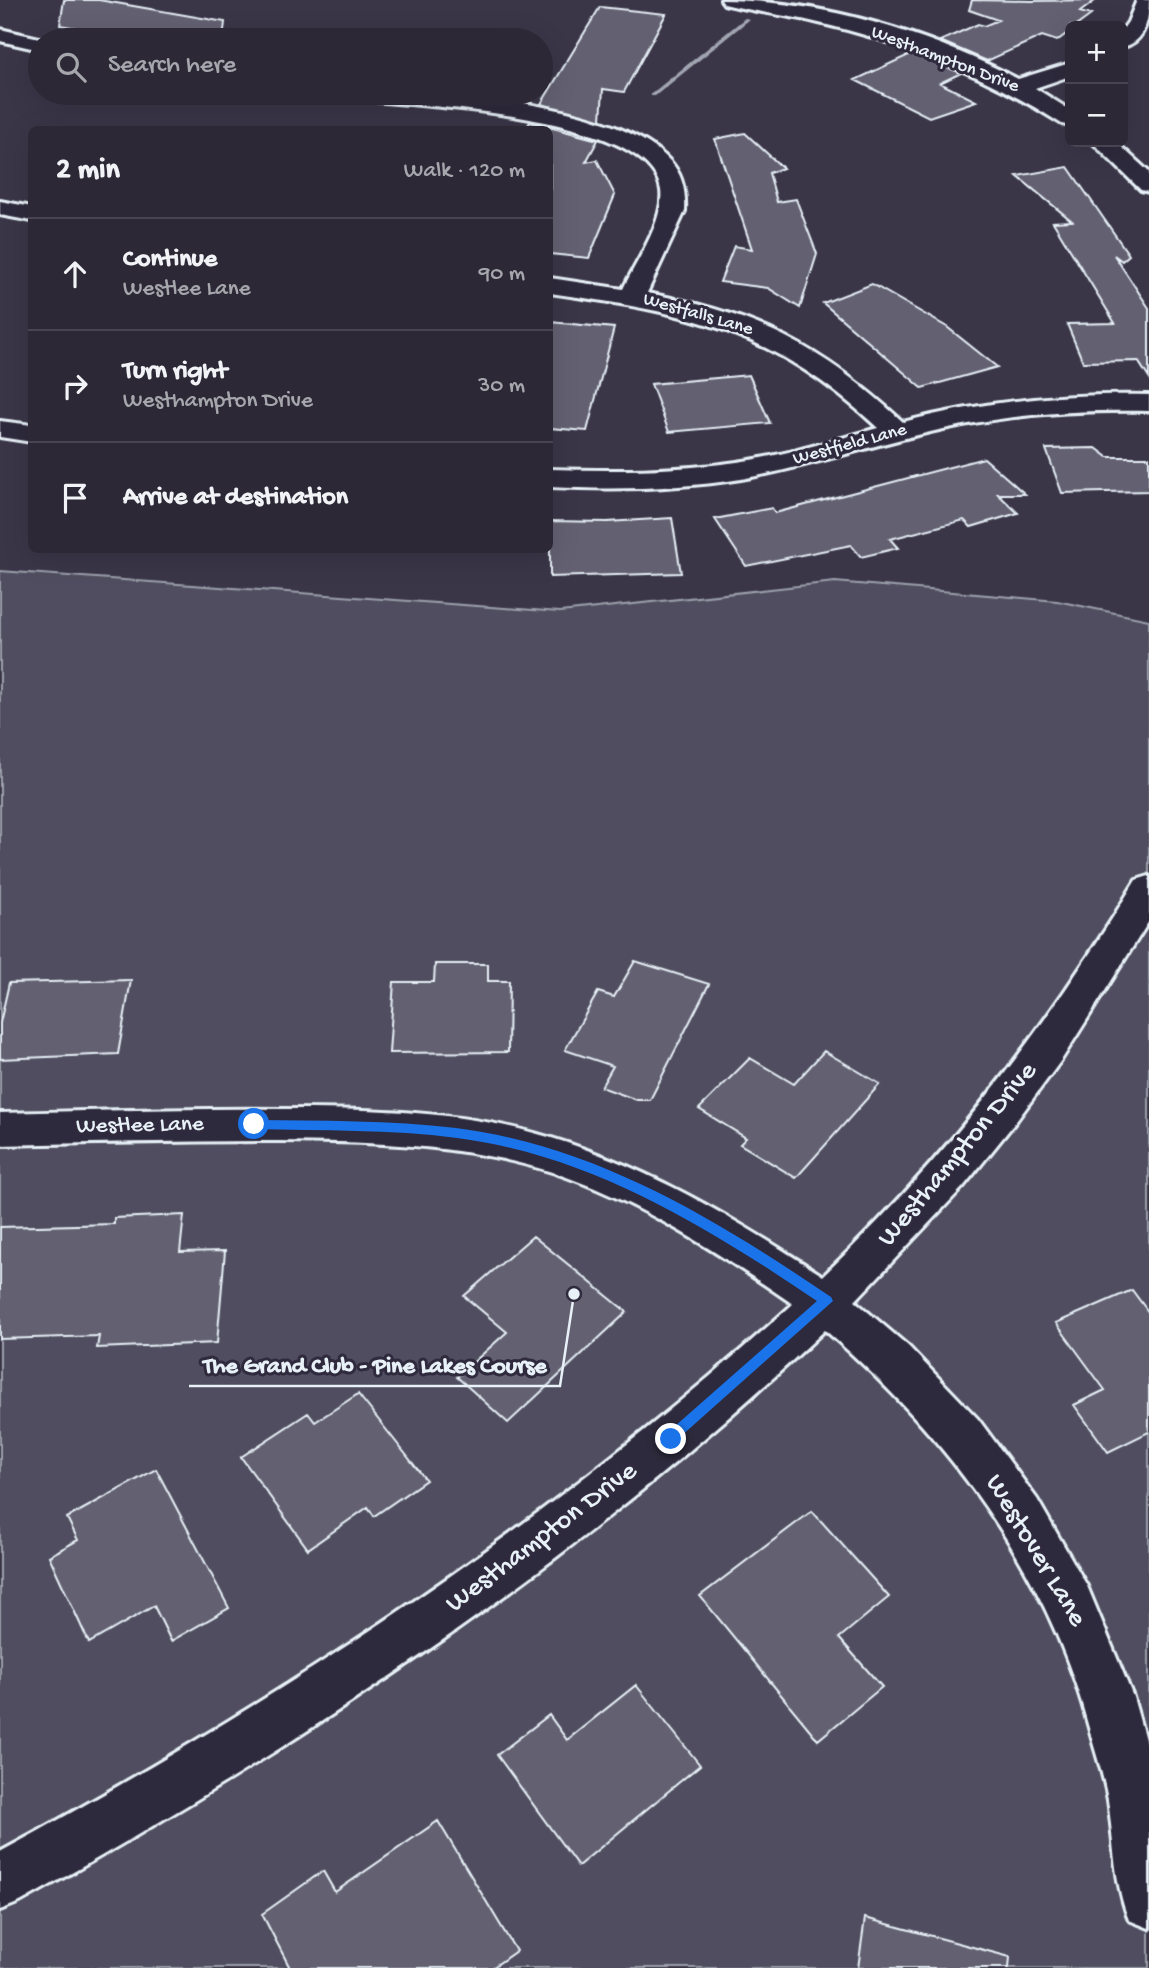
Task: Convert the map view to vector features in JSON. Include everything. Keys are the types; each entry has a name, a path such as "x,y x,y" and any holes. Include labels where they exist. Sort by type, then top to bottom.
{"street":[{"name":"Westhampton Drive","path":"731,0 818,17 890,36 962,62 1017,87 1065,115"},
{"path":"1128,35 1138,24 1147,0"},
{"path":"0,35 28,41"},
{"path":"1017,87 1065,71"},
{"path":"463,105 539,114 604,129 647,152 661,164 670,179 674,195 673,211 632,297"},
{"path":"1108,147 1149,185"},
{"path":"0,208 28,213"},
{"name":"Westfalls Lane","path":"553,286 632,297 720,318 762,334 795,351 848,387 898,432"},
{"name":"Westfield Lane","path":"553,478 634,480 730,471 799,458 939,421 1020,408 1149,403"},
{"path":"0,429 28,433"},
{"name":"Westhampton Drive","path":"0,1882 177,1785 286,1719 407,1638 504,1570 608,1490 753,1368 827,1301 937,1187 1014,1094 1080,1003 1149,889"},
{"name":"Westlee Lane","path":"0,1129 254,1124 371,1126 459,1133 501,1141 584,1164 663,1199 749,1248 827,1301"},
{"name":"Westover Lane","path":"827,1301 894,1359 941,1411 989,1471 1062,1586 1090,1646 1129,1767 1140,1825 1149,1900"}],"shaded area":[{"path":"0,571 560,612 835,582 1057,601 1149,620 1149,1968 0,1968"}],"building":[{"path":"64,0 99,0 225,22 224,28 77,28 60,25"},
{"path":"972,0 1096,0 1080,12 1091,15 1083,21 1065,21 1065,35 1057,41 1042,36 987,61 940,41 978,24 984,26 998,20 969,10"},
{"path":"600,7 666,14 624,92 603,89 601,120 545,105 553,105 553,84"},
{"path":"913,53 961,73 940,83 976,101 929,117 855,80"},
{"path":"530,122 545,126 528,126"},
{"path":"553,128 598,140 586,162 597,160 615,195 589,258 553,254"},
{"path":"745,133 783,168 769,173 777,202 796,199 817,254 800,308 768,288 720,282 734,246 752,249 715,139"},
{"path":"1068,167 1129,255 1122,261 1114,255 1149,308 1149,378 1138,361 1083,362 1067,324 1115,323 1053,222 1072,221 1017,176"},
{"path":"872,284 947,327 997,367 922,388 823,303"},
{"path":"553,322 614,328 587,431 553,428"},
{"path":"749,375 770,423 669,432 651,384"},
{"path":"1096,448 1108,457 1149,457 1149,491 1062,493 1046,449"},
{"path":"984,458 1025,494 998,494 1018,513 971,527 964,520 890,539 898,548 861,557 851,545 746,566 715,519 772,508 775,513"},
{"path":"672,518 681,573 550,577 553,521 607,522"},
{"path":"635,961 709,984 650,1100 637,1100 601,1087 613,1066 565,1050 598,992 614,997"},
{"path":"435,964 488,964 488,981 509,981 508,1052 389,1053 394,982 434,982"},
{"path":"131,980 118,1054 0,1059 0,1023 9,983"},
{"path":"824,1051 880,1084 796,1178 740,1144 746,1138 699,1109 750,1058 794,1084"},
{"path":"184,1215 180,1252 225,1251 217,1343 97,1348 99,1336 0,1339 0,1227 114,1224 114,1218"},
{"path":"533,1236 627,1312 508,1423 457,1377 507,1332 464,1296"},
{"path":"1132,1290 1149,1313 1149,1432 1108,1452 1074,1405 1105,1390 1056,1323"},
{"path":"358,1394 426,1480 374,1516 368,1507 308,1549 241,1457 308,1413 315,1422"},
{"path":"156,1469 229,1608 171,1641 154,1606 89,1643 49,1556 78,1540 67,1518"},
{"path":"812,1511 889,1597 839,1638 882,1687 818,1740 700,1596"},
{"path":"636,1685 700,1765 578,1866 497,1755 549,1715 567,1740"},
{"path":"438,1821 516,1951 492,1968 290,1968 262,1914 323,1871 335,1892"},
{"path":"865,1918 1010,1957 1009,1968 858,1968"}],"waterway":[{"path":"653,95 747,19"}],"place":[{"name":"The Grand Club - Pine Lakes Course","path":"574,1294"}],"route":[{"path":"254,1124 371,1126 459,1133 542,1151 584,1164 663,1199 749,1248 827,1301 671,1439"}]}
